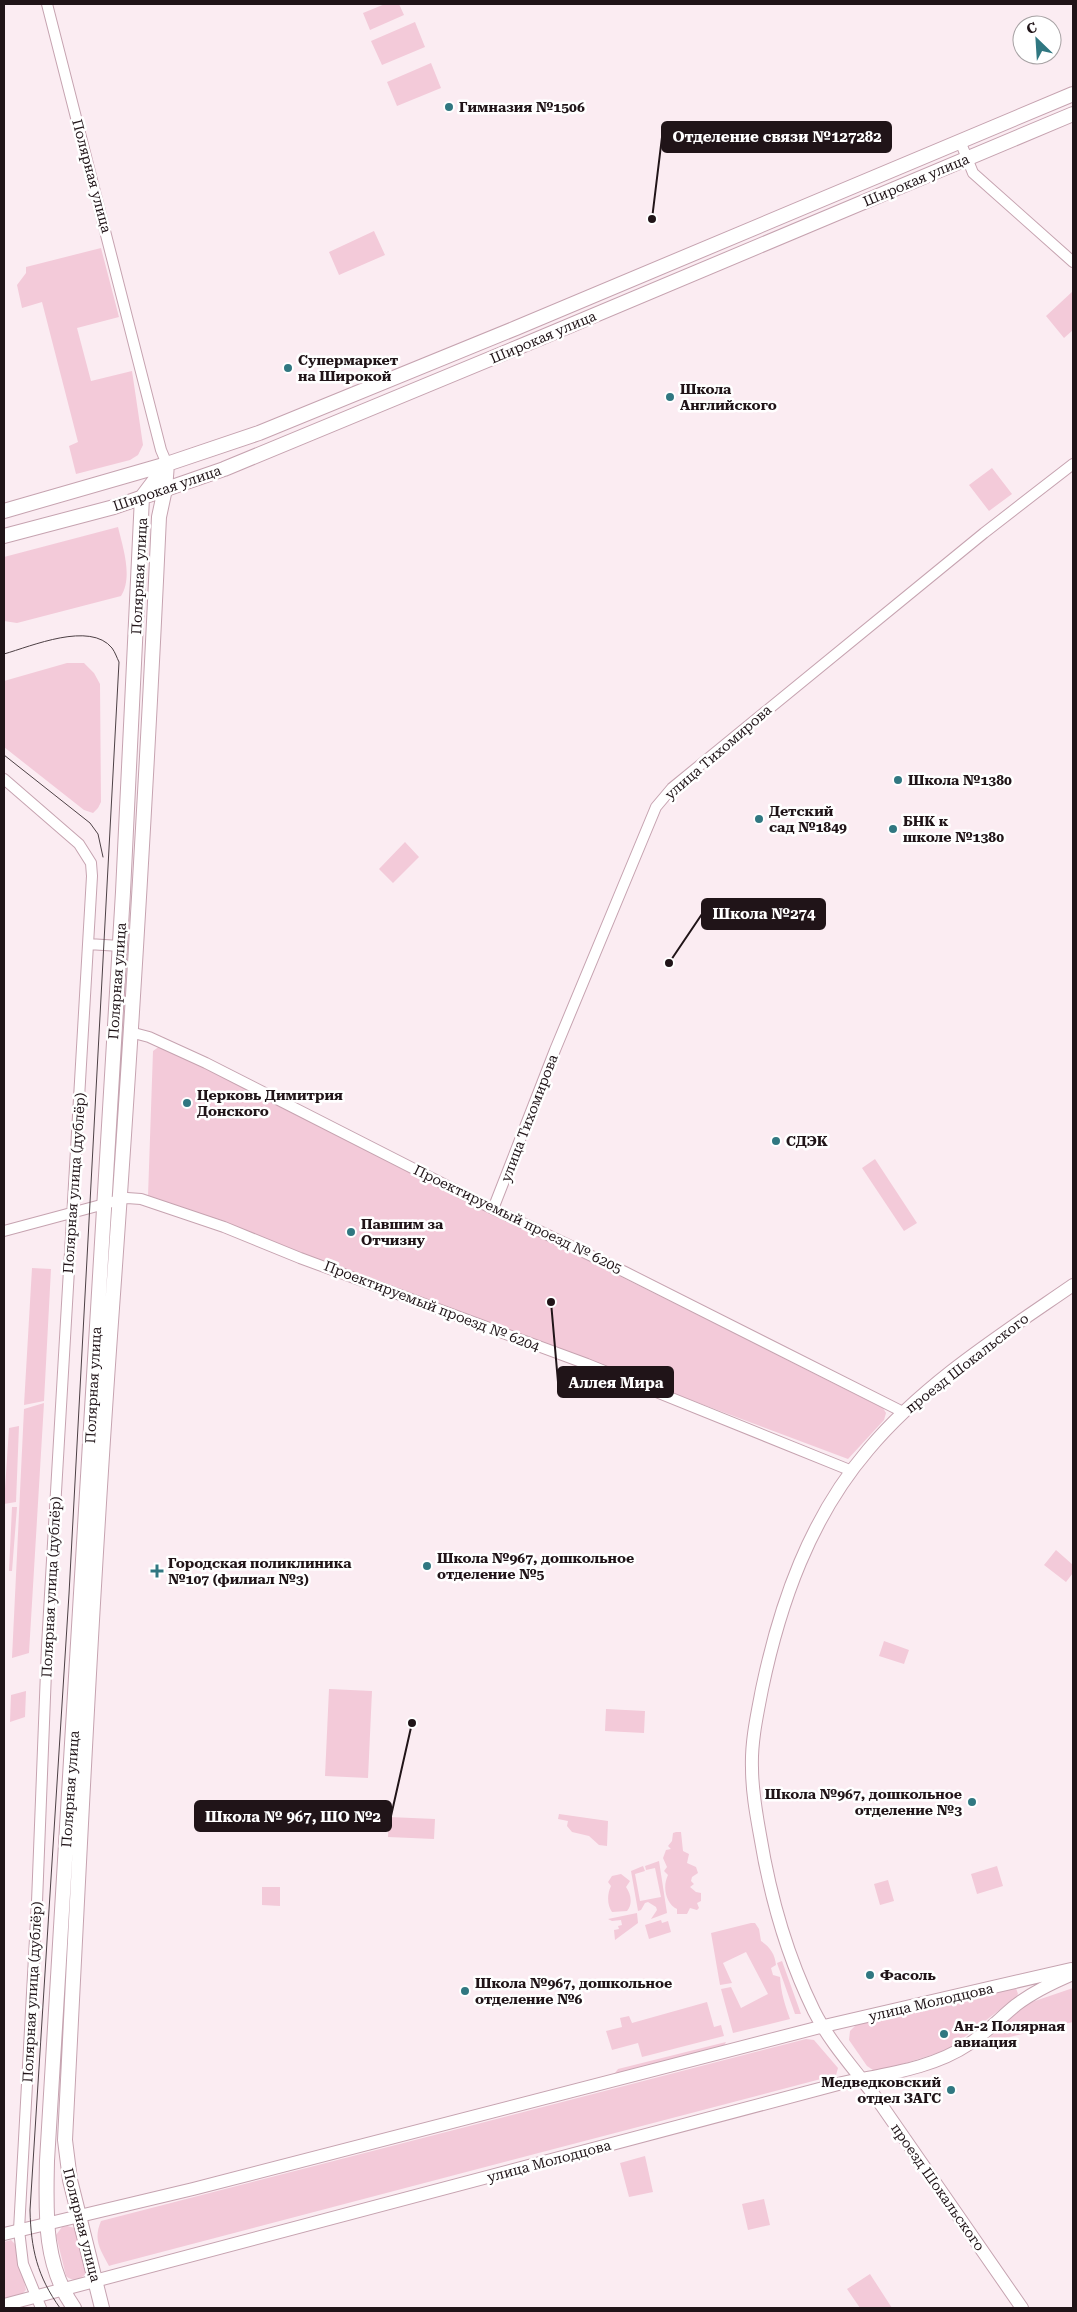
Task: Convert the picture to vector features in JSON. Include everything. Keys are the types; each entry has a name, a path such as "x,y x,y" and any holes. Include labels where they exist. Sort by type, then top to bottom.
{"main road":[{"name":"Широкая улица","path":"4,511 167,464 259,433 1073,94"},
{"name":"Широкая улица","path":"4,536 114,507 240,462 1073,114"},
{"name":"Полярная улица","path":"102,2308 66,2161 65,2140 89,1688 112,1308 121,1200 158,516 165,489 167,464"},
{"path":"142,497 167,464"},
{"name":"Полярная улица","path":"74,2308 62,2289 47,2237 47,2161 120,946 142,497"}],"street":[{"name":"Полярная улица","path":"47,4 161,450 167,464"},
{"path":"960,141 973,173 1073,262"},
{"path":"702,250 697,255 697,262 702,267 710,267"},
{"path":"649,272 656,272 662,277 662,284 656,289"},
{"name":"улица Тихомирова","path":"493,1209 555,1050 656,807 672,788 808,676 984,533 1073,464"},
{"name":"Полярная улица (дублёр)","path":"4,780 79,844 91,863 92,890 47,1646 37,1892 19,2230 23,2264 41,2308"},
{"path":"88,944 120,946"},
{"name":"Проектируемый проезд № 6205","path":"130,1032 149,1036 206,1063 493,1209 626,1272 903,1412"},
{"name":"Проектируемый проезд № 6204","path":"4,1231 121,1200 141,1199 224,1227 300,1258 587,1364 852,1471"},
{"name":"проезд Шокальского","path":"1022,2308 815,2013 796,1968 769,1887 754,1801 752,1766 767,1662 786,1597 806,1549 824,1514 852,1471 869,1448 903,1412 940,1380 1073,1284"},
{"name":"улица Молодцова","path":"4,2234 722,2054 824,2026 1073,1969"},
{"name":"улица Молодцова","path":"4,2305 861,2079 883,2076 941,2059 968,2045 1018,2004 1046,1987 1073,1974"},
{"path":"1011,1983 1020,1988 1022,1992 1018,2004"}],"shaded area":[{"path":"385,4 399,4 404,15 370,30 363,13"},
{"path":"415,22 425,47 382,65 371,41"},
{"path":"431,63 441,88 397,106 387,82"},
{"path":"374,231 385,255 339,275 329,252"},
{"path":"101,248 119,317 77,328 91,381 132,371 143,445 138,455 130,460 76,474 69,446 78,442 42,302 22,308 17,285 26,273 26,267"},
{"path":"1073,291 1073,330 1064,338 1046,316"},
{"path":"992,468 1012,494 989,511 969,485"},
{"path":"118,527 127,571 125,588 121,596 17,623 4,621 4,557"},
{"path":"67,663 84,663 94,673 100,684 101,802 93,813 84,810 4,747 4,681"},
{"path":"405,842 419,857 393,883 379,869"},
{"path":"160,1046 883,1408 886,1413 884,1420 848,1459 148,1196 153,1051"},
{"path":"875,1159 917,1223 904,1231 862,1168"},
{"path":"32,1268 51,1269 44,1401 24,1405"},
{"path":"44,1403 29,1653 12,1658 24,1409"},
{"path":"19,1426 16,1502 4,1504 9,1428"},
{"path":"12,1507 17,1507 12,1571 9,1571"},
{"path":"1056,1550 1073,1565 1073,1573 1066,1582 1044,1565"},
{"path":"884,1641 909,1650 904,1664 879,1656"},
{"path":"329,1689 372,1691 368,1778 325,1776"},
{"path":"26,1691 25,1717 10,1722 11,1695"},
{"path":"606,1709 645,1711 644,1733 605,1731"},
{"path":"559,1814 608,1821 607,1846 599,1845 589,1836 572,1832 567,1826 568,1821 558,1819"},
{"path":"389,1817 435,1819 434,1839 388,1837"},
{"path":"681,1832 683,1851 689,1854 687,1863 696,1867 698,1873 692,1877 691,1881 694,1884 690,1887 696,1892 701,1893 701,1901 697,1903 699,1908 697,1910 690,1908 687,1914 677,1914 677,1909 670,1903 665,1890 668,1875 664,1871 667,1867 663,1858 666,1850 671,1849 668,1846 672,1841 673,1833"},
{"path":"659,1861 667,1913 651,1919 657,1910 656,1907 648,1902 638,1911 631,1871 643,1866 645,1871 635,1874 640,1901 661,1897 655,1868 646,1870 645,1866"},
{"path":"997,1866 1003,1886 977,1894 971,1874"},
{"path":"621,1874 630,1881 626,1887 631,1902 627,1911 612,1912 608,1899 611,1886 608,1882 612,1876"},
{"path":"888,1880 894,1901 880,1905 874,1884"},
{"path":"262,1887 280,1887 280,1906 262,1905"},
{"path":"637,1913 638,1923 615,1940 614,1930 619,1929 618,1926 622,1925 621,1920 612,1921 608,1919"},
{"path":"661,1920 662,1923 668,1921 671,1932 649,1939 645,1925"},
{"path":"755,1923 759,1929 761,1941 773,1954 776,1965 771,1968 773,1975 780,1977 781,1988 790,2019 733,2033 721,1989 731,1987 741,2008 768,1994 746,1952 723,1963 732,1983 720,1985 711,1933"},
{"path":"782,1961 801,2014 795,2014 777,1963"},
{"path":"1012,1987 1016,1988 1018,1994 1016,1997 953,2046 941,2052 880,2071 873,2070 867,2066 849,2040 850,2031 858,2023"},
{"path":"1073,1988 1073,2022 984,2043 1026,2004"},
{"path":"707,2002 714,2027 721,2025 724,2036 642,2057 638,2043 612,2050 606,2031 622,2027 620,2018 629,2016 632,2023"},
{"path":"806,2039 814,2040 838,2068 836,2075 109,2266 99,2244 98,2234 101,2221"},
{"path":"726,2042 724,2046 618,2074 615,2073 618,2069"},
{"path":"645,2156 653,2192 629,2197 620,2163"},
{"path":"764,2199 770,2225 748,2230 742,2204"},
{"path":"62,2227 75,2228 87,2273 77,2279 66,2276 56,2235"},
{"path":"11,2240 16,2245 26,2290 21,2295 4,2299 4,2242"},
{"path":"870,2274 892,2308 860,2308 847,2289"}],"tram line":[{"path":"4,654 45,641 76,636 90,636 102,640 112,648 119,662 69,1594 30,2210 32,2237 37,2262 46,2285 60,2308"},
{"path":"4,755 90,823 98,834 103,857"}],"place":[{"name":"Гимназия №1506","path":"449,107"},
{"name":"Отделение связи №127282","path":"652,219"},
{"name":"Супермаркет на Широкой","path":"288,368"},
{"name":"Школа Английского","path":"670,397"},
{"name":"Школа №1380","path":"898,780"},
{"name":"Детский сад №1849","path":"759,819"},
{"name":"БНК к школе №1380","path":"893,829"},
{"name":"Школа №274","path":"669,963"},
{"name":"Церковь Димитрия Донского","path":"187,1103"},
{"name":"СДЭК","path":"776,1141"},
{"name":"Павшим за Отчизну","path":"351,1232"},
{"name":"Аллея Мира","path":"551,1302"},
{"name":"Школа №967, дошкольное отделение №5","path":"427,1566"},
{"name":"Городская поликлиника №107 (филиал №3)","path":"157,1571"},
{"name":"Школа № 967, ШО №2","path":"412,1723"},
{"name":"Школа №967, дошкольное отделение №3","path":"972,1802"},
{"name":"Фасоль","path":"870,1975"},
{"name":"Школа №967, дошкольное отделение №6","path":"465,1991"},
{"name":"Ан-2 Полярная авиация","path":"944,2034"},
{"name":"Медведковский отдел ЗАГС","path":"951,2090"}]}
